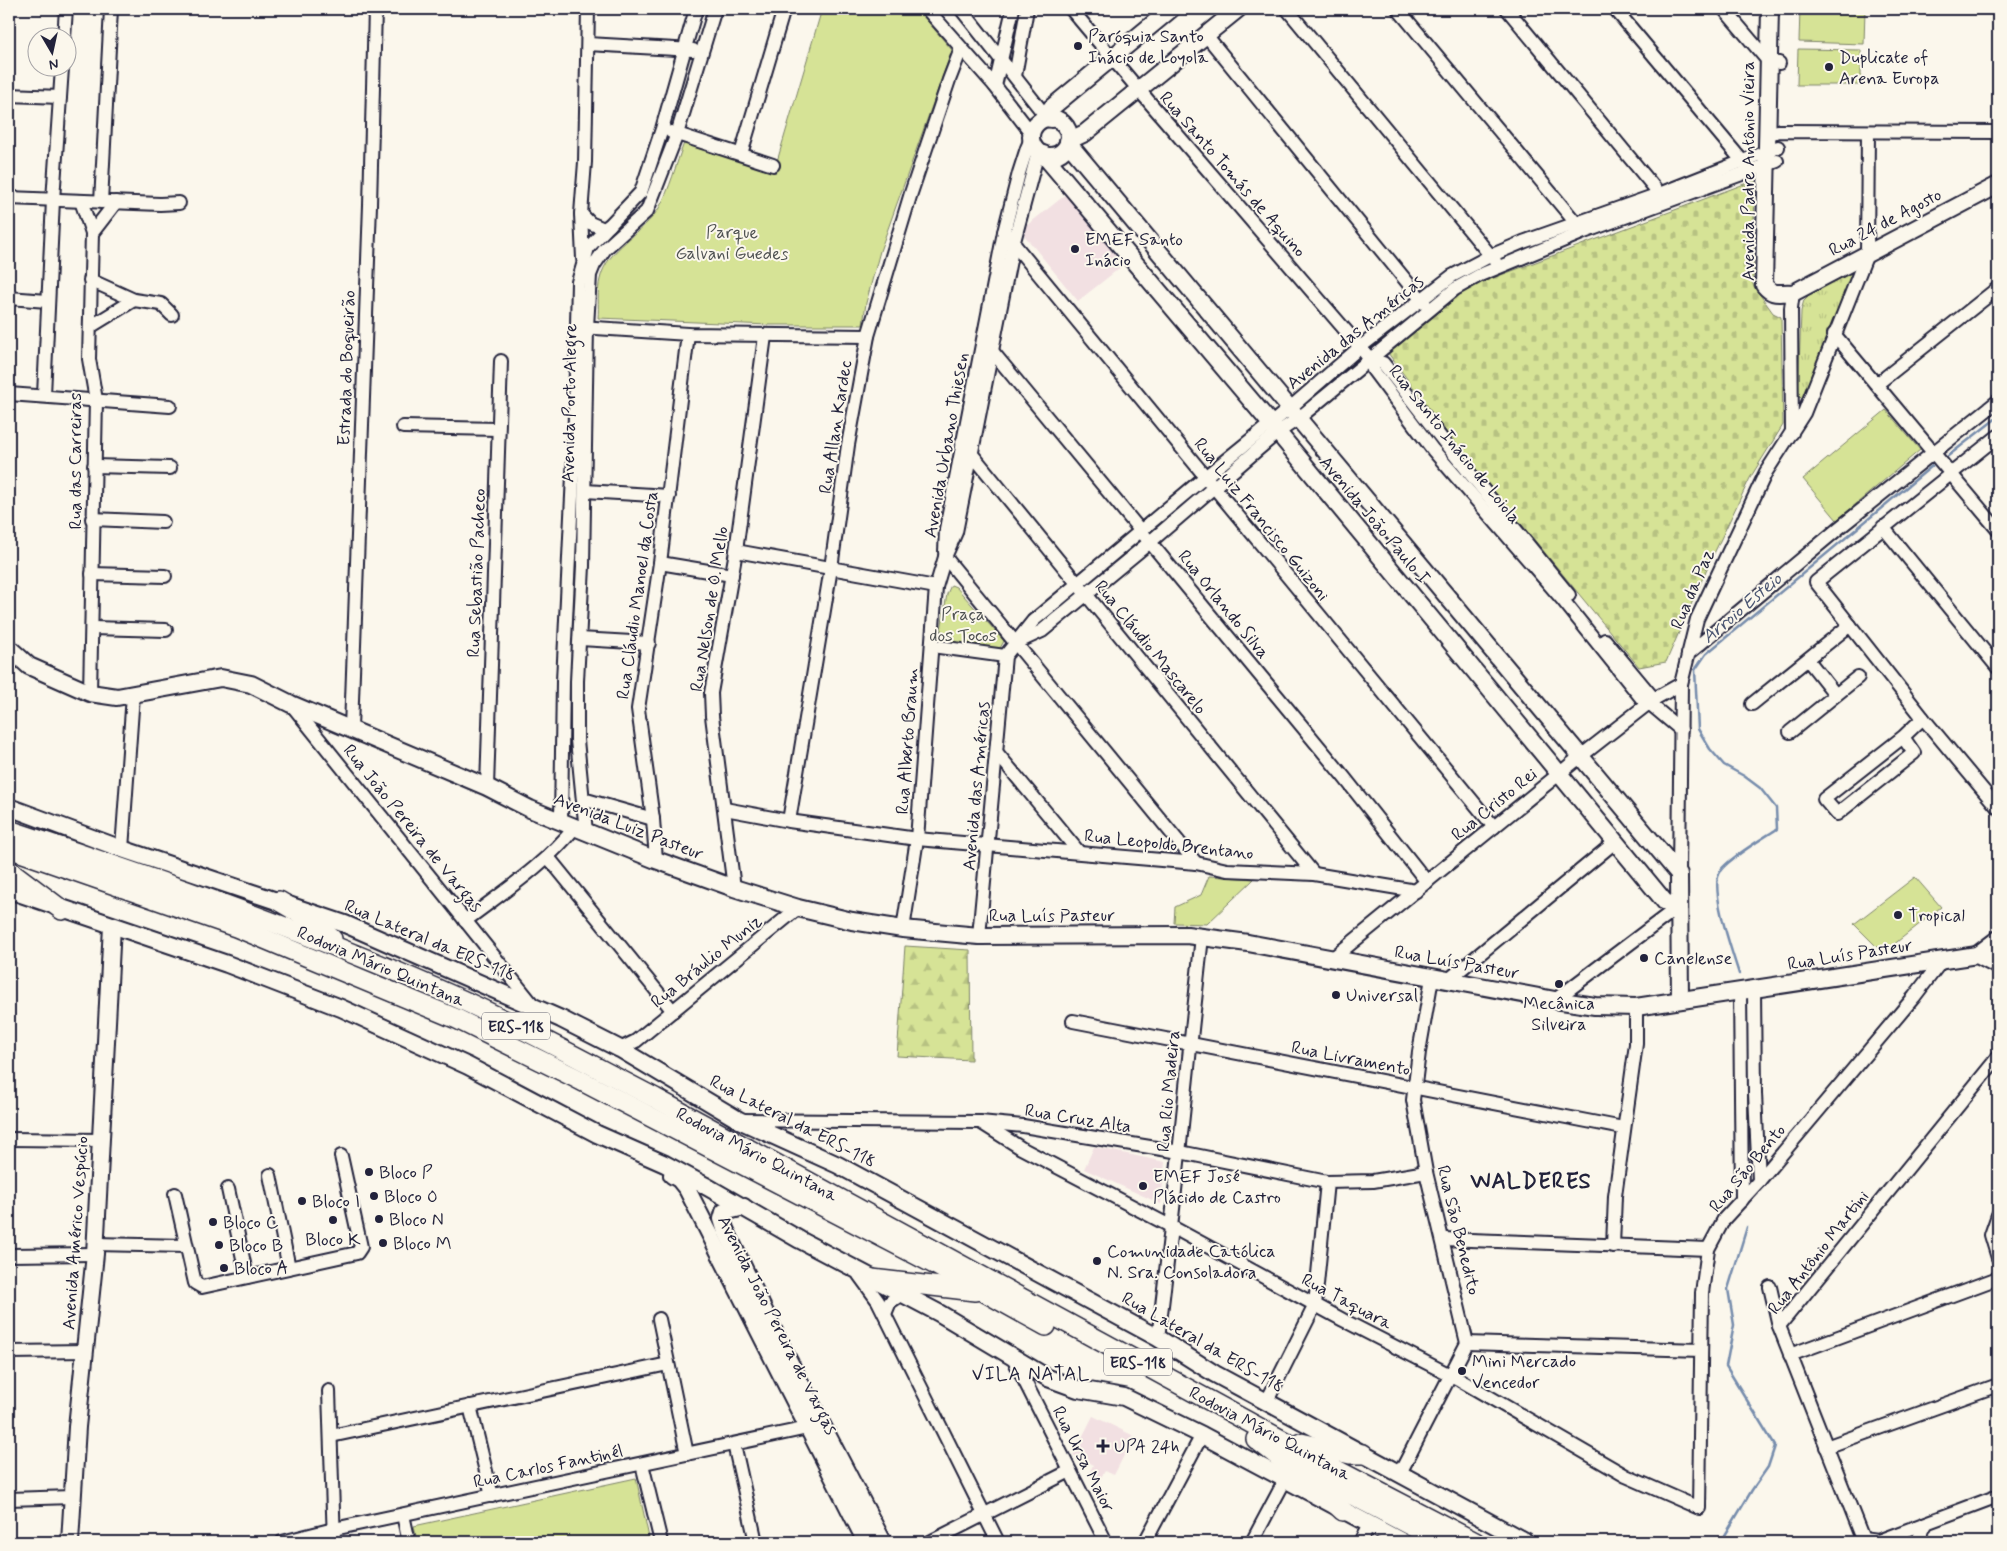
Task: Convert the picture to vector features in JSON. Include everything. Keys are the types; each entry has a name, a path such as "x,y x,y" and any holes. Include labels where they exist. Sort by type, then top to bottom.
{"highway":[{"name":"Rodovia Mário Quintana","path":"9,830 209,898 344,949 464,1001 567,1051 1282,1440 1475,1542"},
{"name":"Rodovia Mário Quintana","path":"9,848 236,927 430,1007 574,1077 927,1261 1256,1438 1339,1488 1442,1542"},
{"path":"9,870 62,910"},
{"path":"279,901 308,918 344,949"},
{"path":"872,1279 984,1292"},
{"path":"1256,1438 1317,1487 1343,1511"},
{"path":"1282,1440 1350,1454 1364,1454"}],"main road":[{"path":"1050,119 1052,108 1171,9"},
{"path":"1068,142 1085,132 1139,90 1238,9"},
{"name":"Avenida Padre Antônio Vieira","path":"1770,9 1774,63"},
{"name":"Avenida Padre Antônio Vieira","path":"1780,9 1774,63 1772,156 1764,285 1770,291 1784,294 1791,293"},
{"path":"1050,119 1062,122 1069,136 1068,142 1066,148 1053,156 1036,145 1039,122 1050,119"},
{"name":"Avenida João Paulo I","path":"1068,142 1679,874"},
{"name":"Avenida João Paulo I","path":"1036,145 1274,428 1665,902 1678,907"},
{"name":"Rua 24 de Agosto","path":"1791,293 1998,185"},
{"path":"9,648 29,666 90,693 117,697 221,678 259,687 291,704 351,728"},
{"name":"Avenida Luiz Pasteur","path":"351,728 574,827 656,860 734,888 798,908 852,921 903,929"},
{"name":"Rua Lateral da ERS-118","path":"9,808 122,849 345,924 534,1006 637,1058 739,1120 838,1165 1158,1338 1266,1403 1526,1542"},
{"name":"Rua da Paz","path":"1679,874 1680,1000"},
{"path":"9,890 62,910 227,964 341,1008 468,1066 664,1164 744,1207 872,1279 939,1313 1048,1378 1078,1389 1124,1397 1202,1435 1403,1542"},
{"name":"Avenida Américo Vespúcio","path":"70,1542 77,1428 95,1249 112,926"},
{"name":"Rua Luís Pasteur","path":"903,929 979,936 1187,935 1333,958 1440,980 1555,1000 1595,1006 1636,1007 1977,955"},
{"path":"1998,939 1977,955 1998,966"},
{"name":"Avenida João Pereira de Vargas","path":"630,1148 679,1179 687,1189 703,1222 773,1345 816,1427 882,1542"},
{"name":"Avenida João Pereira de Vargas","path":"744,1207 724,1212 722,1223 773,1345"},
{"path":"703,1222 706,1216 712,1213 722,1216"},
{"name":"Avenida João Pereira de Vargas","path":"816,1427 866,1542"}],"street":[{"path":"65,28 66,9"},
{"path":"101,202 111,9"},
{"name":"Estrada do Boqueirão","path":"351,728 370,204 375,9"},
{"path":"588,9 585,162 581,214 589,263"},
{"name":"Avenida Porto Alegre","path":"574,827 563,681 568,568 580,456 581,327 590,275 588,248 641,192 662,129 696,9"},
{"name":"Avenida Porto Alegre","path":"589,263 647,211 677,134 715,9"},
{"path":"742,154 784,9"},
{"name":"Avenida João Paulo I","path":"927,9 995,86 1036,145"},
{"path":"961,9 1050,119"},
{"path":"995,86 1013,9"},
{"path":"1015,76 1027,9"},
{"name":"Rua Santo Tomás de Aquino","path":"1071,9 1371,360"},
{"path":"1287,9 1500,266"},
{"path":"1398,9 1580,227"},
{"path":"1507,9 1663,198"},
{"path":"1616,9 1743,162"},
{"path":"1724,9 1774,63"},
{"path":"1206,35 1430,310"},
{"path":"588,44 684,49 703,52"},
{"name":"Rua Allan Kardec","path":"789,821 831,568 848,445 868,336 911,193 961,49"},
{"path":"44,395 52,200 61,78"},
{"path":"9,95 60,97"},
{"path":"662,129 773,165"},
{"path":"1867,254 1868,132"},
{"path":"1772,133 1998,132"},
{"name":"Avenida Urbano Thiesen","path":"945,557 946,529 1004,232 1027,148 1036,145"},
{"name":"Avenida Urbano Thiesen","path":"945,557 956,532 1013,245 1036,145"},
{"name":"Avenida das Américas","path":"1663,198 1743,162 1772,156"},
{"name":"Avenida das Américas","path":"1295,413 1360,348 1452,276 1490,256 1663,198 1772,156"},
{"path":"9,198 160,204 179,203"},
{"name":"Rua das Carreiras","path":"81,200 92,233 89,359 96,400 92,519 90,693"},
{"path":"92,233 116,202"},
{"path":"581,214 590,223 604,229 610,224"},
{"name":"Avenida das Américas","path":"979,936 1005,656 1034,620 1141,531 1209,482 1274,428 1371,360 1455,289 1480,274 1580,227"},
{"name":"Rua Luiz Francisco Guizoni","path":"1004,232 1494,827"},
{"name":"Rua da Paz","path":"1679,874 1682,684 1697,619 1766,472 1804,413 1867,254"},
{"path":"90,280 134,300 161,304 172,315"},
{"path":"1876,384 1998,288"},
{"path":"1791,293 1792,434"},
{"path":"9,298 47,301"},
{"path":"90,327 134,300"},
{"path":"581,327 688,334 868,336"},
{"name":"Rua Cláudio Manoel da Costa","path":"656,860 653,819 638,709 669,496 688,334"},
{"path":"1834,334 1998,530"},
{"name":"Rua Nelson de O. Mello","path":"734,888 712,716 711,693 736,551 765,336"},
{"name":"Rua Orlando Silva","path":"992,352 1344,777 1427,882"},
{"name":"Rua Santo Inácio de Loiola","path":"1371,360 1373,370 1433,450 1650,702 1681,730"},
{"name":"Rua Sebastião Pacheco","path":"487,787 501,361"},
{"path":"9,394 44,395 170,406"},
{"path":"1688,654 1839,528 1935,454 1998,401"},
{"path":"403,427 498,429"},
{"path":"1998,436 1950,472 1816,582 1923,718 1998,808"},
{"name":"Rua Cláudio Mascarelo","path":"962,442 1314,874"},
{"name":"Avenida Porto Alegre","path":"574,827 583,800 577,740 577,681 585,492 580,456"},
{"path":"94,466 170,468"},
{"name":"Avenida das Américas","path":"1016,643 1042,631 1087,595 1150,542 1209,482"},
{"path":"585,492 669,496"},
{"path":"92,519 163,522"},
{"path":"1883,527 1998,668"},
{"path":"736,551 936,587"},
{"path":"945,557 1196,863"},
{"name":"Rua Alberto Braum","path":"903,929 917,839 936,587 945,557"},
{"path":"660,563 732,574"},
{"path":"568,568 583,566"},
{"path":"92,574 165,576"},
{"path":"1752,704 1850,625"},
{"path":"92,628 166,630"},
{"path":"580,640 649,643"},
{"path":"932,646 1005,656"},
{"path":"1808,660 1835,694"},
{"path":"1790,732 1858,677"},
{"path":"563,681 577,681"},
{"name":"Rua Cristo Rei","path":"1333,958 1559,773 1650,702 1682,684"},
{"path":"122,849 133,695"},
{"name":"Rua João Pereira de Vargas","path":"291,704 534,1006"},
{"path":"1903,737 1914,753 1836,814 1824,799 1903,737 1923,718"},
{"path":"997,753 1078,851"},
{"path":"583,800 653,819"},
{"name":"Rua Leopoldo Brentano","path":"725,809 789,821 917,839 988,846 1078,851 1196,863 1227,870 1314,874 1416,891"},
{"path":"465,922 548,857 561,845 574,827"},
{"path":"1440,980 1615,842"},
{"path":"548,857 673,1011"},
{"path":"1555,1000 1678,907"},
{"name":"Rua Bráulio Muniz","path":"620,1049 636,1041 798,908"},
{"name":"Rua Rio Madeira","path":"1158,1338 1172,1227 1202,937"},
{"name":"Rua São Bento","path":"1699,1508 1702,1293 1708,1249 1724,1219 1760,1180 1914,997 1943,959"},
{"path":"493,989 507,973"},
{"name":"Rua São Benedito","path":"1440,980 1414,1088 1413,1100 1426,1172 1467,1343"},
{"path":"1747,990 1756,1093 1760,1180"},
{"path":"1742,1200 1741,1093 1747,990"},
{"path":"1613,1246 1615,1196 1636,1044 1636,1007"},
{"name":"Rua Livramento","path":"1073,1021 1624,1128"},
{"path":"636,1041 637,1058"},
{"name":"Rua Antônio Martini","path":"1878,1541 1863,1538 1779,1326 1998,1057"},
{"path":"1741,1093 1756,1093"},
{"path":"772,1135 780,1119"},
{"name":"Rua Cruz Alta","path":"739,1120 980,1122 1023,1126 1180,1152 1327,1182 1373,1181 1426,1172"},
{"name":"Rua Taquara","path":"980,1122 1021,1148 1450,1375 1626,1476 1699,1508"},
{"path":"1021,1148 1023,1126"},
{"path":"9,1139 102,1140"},
{"path":"176,1194 195,1283 202,1287 357,1253 362,1247 341,1156"},
{"path":"270,1175 289,1268"},
{"path":"1266,1403 1315,1305 1327,1182"},
{"path":"228,1189 246,1277"},
{"path":"1998,1215 1990,1235 1998,1258"},
{"path":"1443,1239 1708,1249"},
{"path":"9,1255 95,1249 186,1246"},
{"path":"852,1268 871,1290 885,1314 998,1542"},
{"path":"1790,1355 1998,1278"},
{"path":"1770,1287 1779,1326"},
{"path":"885,1314 890,1302 902,1294"},
{"path":"659,1319 687,1454"},
{"path":"1399,1475 1467,1343 1701,1350"},
{"path":"9,1352 86,1351"},
{"name":"Rua Ursa Maior","path":"1013,1358 1106,1542"},
{"path":"330,1436 668,1364"},
{"name":"Rua Ursa Maior","path":"1031,1392 1037,1385 1048,1378"},
{"path":"1826,1447 1998,1385"},
{"path":"329,1391 334,1536"},
{"path":"470,1406 492,1496"},
{"name":"Rua Carlos Fantinél","path":"282,1542 334,1536 403,1514 816,1427"},
{"path":"1145,1542 1202,1435"},
{"path":"734,1444 756,1542"},
{"path":"642,1464 661,1542"},
{"path":"930,1542 1070,1471"},
{"path":"1252,1542 1285,1480"},
{"path":"1878,1541 1998,1496"},
{"path":"9,1499 72,1497"},
{"path":"403,1514 409,1542"},
{"path":"1917,1542 1926,1524"},
{"path":"1360,1542 1369,1525"}],"shaded area":[{"name":"EMEF Santo Inácio","path":"1068,193 1126,263 1078,301 1024,235 1026,226"},
{"name":"EMEF José Plácido de Castro","path":"1094,1147 1165,1162 1161,1204 1084,1169"},
{"name":"UPA 24h","path":"1093,1416 1134,1436 1114,1475 1105,1471 1099,1481 1088,1475 1093,1465 1073,1455"}],"green space":[{"name":"Parque Galvani Guedes","path":"822,9 917,9 952,50 880,251 866,303 863,325 769,325 598,318 599,284 604,268 610,258 644,226 659,208 670,185 684,143 771,170 778,158"},
{"path":"1800,9 1865,9 1864,44 1799,42"},
{"name":"Duplicate of Arena Europa","path":"1798,49 1861,50 1861,85 1797,85"},
{"path":"1755,180 1753,285 1773,313 1781,317 1783,425 1750,478 1708,566 1666,662 1639,667 1452,440 1388,353 1469,287"},
{"path":"1860,267 1855,272 1803,398 1798,397 1801,311 1804,300 1811,293"},
{"path":"1886,410 1920,450 1837,520 1803,479"},
{"name":"Praça dos Tocos","path":"951,585 956,587 1004,641 999,650 939,642 947,594"},
{"path":"1209,876 1254,879 1207,924 1174,923 1175,907 1201,895"},
{"name":"Tropical","path":"1915,877 1941,907 1883,953 1854,924"},
{"path":"905,946 970,950 971,1060 897,1056"},
{"path":"636,1478 650,1542 417,1542 414,1526"}],"waterway":[{"name":"Arroio Esteio","path":"1948,456 1998,417"},
{"name":"Arroio Esteio","path":"1739,974 1720,908 1717,882 1719,873 1728,862 1777,829 1776,808 1760,788 1724,765 1710,749 1698,729 1695,670 1706,654 1932,466"},
{"path":"1721,1542 1768,1467 1775,1446 1726,1366 1734,1325 1728,1289 1747,1227"}],"place":[{"name":"Paróquia Santo Inácio de Loyola","path":"1078,46"},
{"name":"Duplicate of Arena Europa","path":"1829,67"},
{"name":"EMEF Santo Inácio","path":"1075,249"},
{"name":"Tropical","path":"1898,915"},
{"name":"Canelense","path":"1644,958"},
{"name":"Mecânica Silveira","path":"1559,984"},
{"name":"Universal","path":"1336,995"},
{"name":"Bloco P","path":"369,1172"},
{"name":"EMEF José Plácido de Castro","path":"1143,1186"},
{"name":"Bloco O","path":"374,1196"},
{"name":"Bloco I","path":"302,1201"},
{"name":"Bloco N","path":"379,1219"},
{"name":"Bloco K","path":"333,1220"},
{"name":"Bloco C","path":"213,1222"},
{"name":"Bloco M","path":"383,1243"},
{"name":"Bloco B","path":"219,1245"},
{"name":"Comunidade Católica N. Sra. Consoladora","path":"1097,1261"},
{"name":"Bloco A","path":"224,1268"},
{"name":"Mini Mercado Vencedor","path":"1462,1371"},
{"name":"UPA 24h","path":"1103,1446"}],"district":[{"name":"WALDERES","path":"1531,1180"},
{"name":"VILA NATAL","path":"1031,1373"}]}
